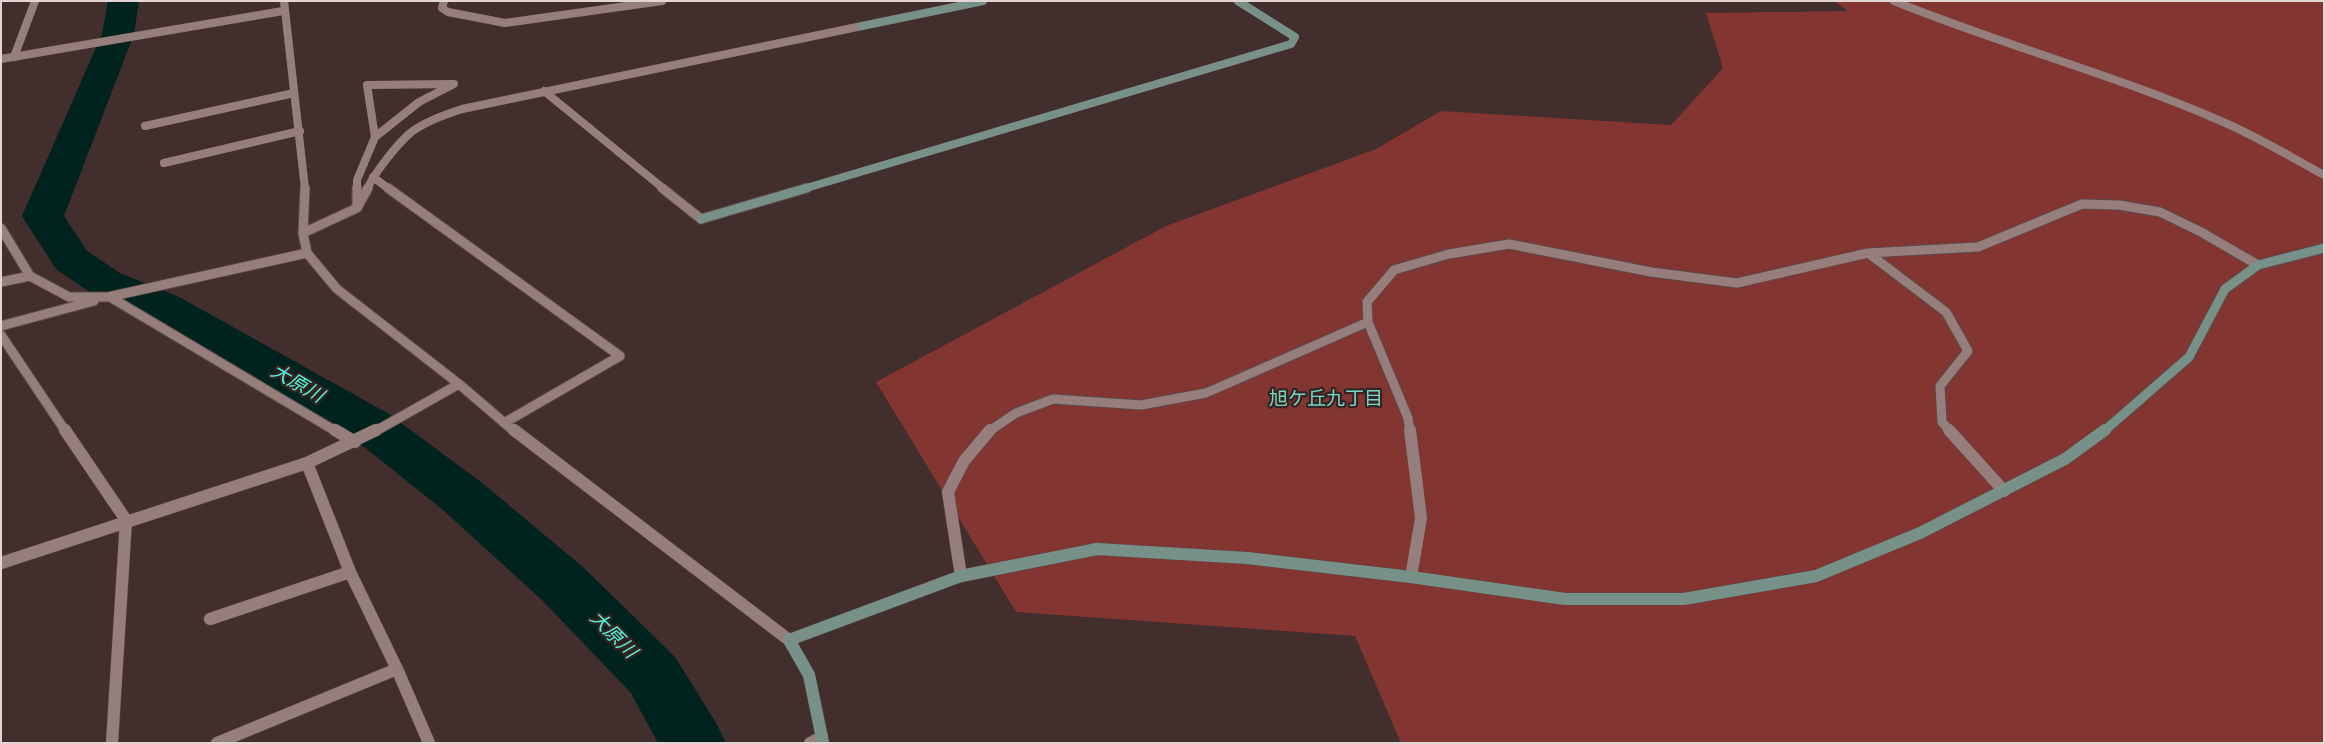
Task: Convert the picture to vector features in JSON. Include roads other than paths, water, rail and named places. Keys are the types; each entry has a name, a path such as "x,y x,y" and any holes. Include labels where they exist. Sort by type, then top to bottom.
{"street":[{"path":"14,57 35,1"},
{"path":"284,1 283,11 290,46 306,195 302,233 307,253 337,289 459,384 504,423 789,640 809,675 818,741"},
{"path":"444,1 442,8 448,12 505,23 662,1"},
{"path":"302,233 357,208 373,178 410,133 429,122 462,109 983,1"},
{"path":"544,91 701,219 1292,44 1295,37 1238,1"},
{"path":"1894,1 2006,46 2209,116 2252,135 2324,175"},
{"path":"1,59 283,11"},
{"path":"357,208 357,180 375,137 419,102 454,84 367,86 375,137"},
{"path":"146,126 294,93"},
{"path":"164,163 300,130"},
{"path":"373,178 620,356 504,423"},
{"path":"1411,577 1421,518 1408,418 1368,322 1366,302 1394,270 1449,254 1508,244 1651,272 1737,283 1868,254 1978,247 2082,204 2119,204 2160,212 2201,232 2258,265"},
{"path":"1,228 30,276 69,297 110,297 355,442"},
{"path":"789,640 960,576 1097,549 1247,558 1411,577 1565,599 1684,599 1816,576 1920,533 2004,491 2073,453 2104,431 2189,357 2225,289 2258,265 2324,248"},
{"path":"1,326 110,297 307,253"},
{"path":"1868,254 1946,312 1968,351 1940,386 1942,422 2004,491"},
{"path":"1,282 30,276"},
{"path":"960,576 948,492 964,461 987,432 1016,413 1053,399 1140,405 1206,394 1314,344 1368,322"},
{"path":"1,335 126,520 112,743"},
{"path":"1,562 307,463 355,442 459,384"},
{"path":"307,463 350,572 397,669 429,743"},
{"path":"210,619 350,572"},
{"path":"217,743 397,669"}],"waterway":[{"name":"大原川","path":"124,1 118,34 43,216 71,260 104,282 163,307 371,426 462,496 563,584 653,675 693,743"}],"district":[{"name":"旭ケ丘九丁目","path":"1326,399"}]}
